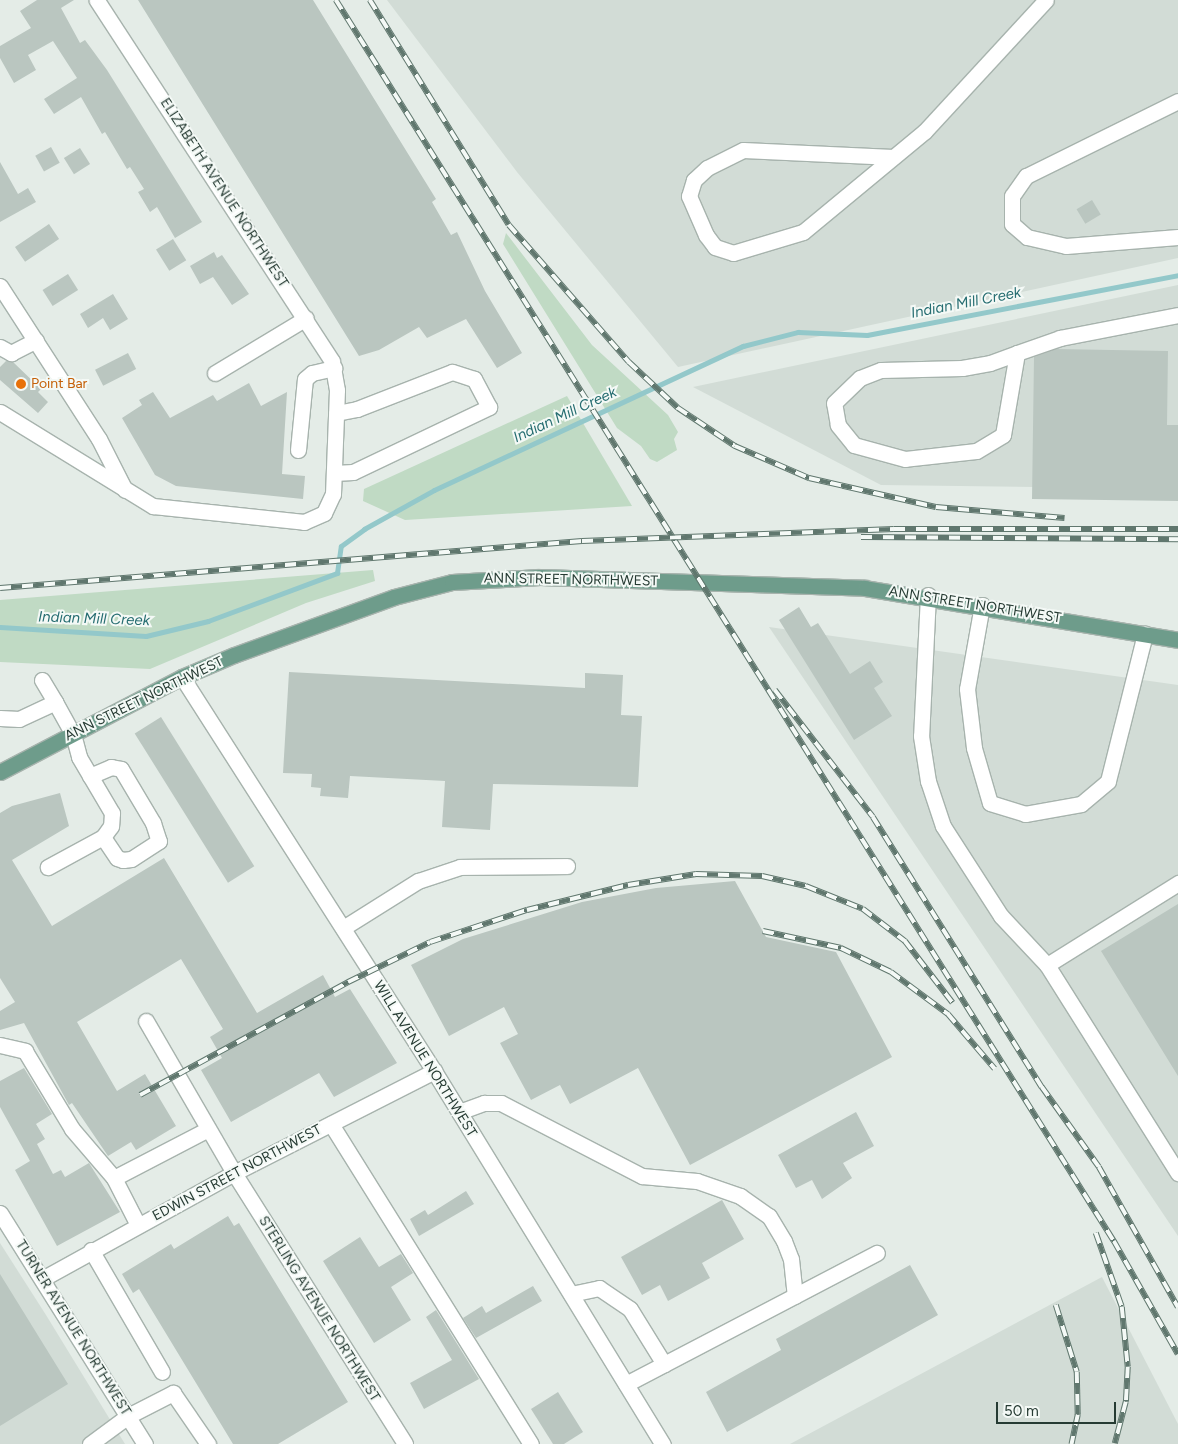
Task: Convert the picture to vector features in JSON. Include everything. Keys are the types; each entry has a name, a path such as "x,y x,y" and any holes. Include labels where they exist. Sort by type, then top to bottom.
{"main road":[{"name":"ANN STREET NORTHWEST","path":"0,772 182,677 394,597 471,580 540,577 855,587 928,595 1178,640"}],"street":[{"name":"ELIZABETH AVENUE NORTHWEST","path":"0,412 153,506 304,522 324,513 333,494 337,390 334,368 306,318 97,0"},
{"path":"893,157 743,150 707,168 694,180 689,196 693,209 715,247 733,253 753,250 803,232 893,157 951,106 1046,0"},
{"path":"1178,102 1026,176 1012,196 1012,224 1027,237 1066,246 1178,237"},
{"path":"0,286 117,468 125,490"},
{"path":"1017,353 1003,435 976,451 905,459 854,445 838,425 834,403 860,378 880,370 962,368 1017,353 1060,338 1178,315"},
{"path":"215,373 306,318"},
{"path":"0,347 11,353 36,340"},
{"path":"298,450 305,379 312,373 334,368"},
{"path":"334,473 353,472 489,407 474,379 452,372 357,409 336,413"},
{"path":"928,595 921,736 928,781 943,826 965,865 1001,916 1047,965 1178,1173"},
{"path":"982,605 967,688 974,748 990,803 1025,814 1081,804 1108,781 1145,634"},
{"name":"WILL AVENUE NORTHWEST","path":"182,677 434,1071 663,1444"},
{"path":"42,680 73,734 90,776 112,813 111,826 103,837 48,867"},
{"path":"1,716 19,719 55,702"},
{"path":"90,776 111,767 122,769 153,823 159,841 123,860 116,858 103,837"},
{"path":"342,928 418,881 460,867 567,866"},
{"path":"1047,965 1178,883"},
{"name":"STERLING AVENUE NORTHWEST","path":"146,1021 234,1173 405,1444"},
{"path":"0,1046 25,1051 72,1129 114,1178 138,1225"},
{"name":"EDWIN STREET NORTHWEST","path":"42,1279 91,1250 234,1173 434,1071"},
{"path":"459,1112 484,1103 502,1103 642,1176 697,1181 740,1196 769,1216 784,1241 791,1260 795,1296"},
{"path":"331,1124 531,1444"},
{"path":"114,1178 208,1129"},
{"name":"TURNER AVENUE NORTHWEST","path":"0,1213 145,1444"},
{"path":"91,1250 162,1372"},
{"path":"626,1384 876,1254"},
{"path":"571,1294 599,1288 630,1309 664,1364"},
{"path":"90,1444 128,1416 173,1393 208,1444"}],"shaded area":[{"path":"387,0 1178,0 1178,258 678,367 517,172"},
{"path":"1178,285 1178,489 881,485 693,387"},
{"path":"769,627 1178,685 1178,1236"},
{"path":"0,1243 46,1315 125,1444 0,1444"},
{"path":"1102,1277 1178,1424 1178,1444 790,1444"}],"green space":[{"path":"506,233 592,345 668,415 678,432 674,439 677,450 657,462 650,459 641,446 617,428 503,244"},
{"path":"567,396 632,506 405,520 363,501 364,489"},
{"path":"373,570 375,581 306,603 150,669 0,662 0,600"}],"building":[{"path":"37,0 74,0 61,8 80,43 85,40 107,70 202,222 175,238 157,207 150,212 138,192 144,189 130,167 127,169 105,132 102,134 81,97 54,114 44,99 77,78 53,41 28,55 36,70 14,83 0,58 0,46 31,28 20,11"},
{"path":"138,0 313,0 436,199 432,202 451,235 457,232 485,291 522,353 497,368 466,319 427,338 419,327 379,350 359,356"},
{"path":"51,147 60,163 44,171 35,156"},
{"path":"80,148 90,164 74,174 64,158"},
{"path":"0,162 18,194 28,188 36,202 0,222"},
{"path":"1092,200 1101,215 1085,224 1077,209"},
{"path":"49,224 59,239 25,262 15,247"},
{"path":"173,239 186,260 169,271 156,250"},
{"path":"214,252 217,258 222,255 249,294 232,305 213,277 200,284 190,266"},
{"path":"68,274 78,290 53,306 43,290"},
{"path":"113,294 128,319 110,330 103,318 88,328 80,314"},
{"path":"1056,349 1168,351 1167,425 1178,425 1178,501 1032,499 1034,357"},
{"path":"128,353 136,369 103,386 95,370"},
{"name":"Point Bar","path":"6,361 13,362 41,389 38,392 48,402 38,413 0,380 0,367"},
{"path":"249,383 261,406 287,392 282,474 305,476 303,499 176,486 155,475 122,418 142,405 139,400 153,392 170,418 213,395 217,401"},
{"path":"799,607 811,627 818,623 850,674 870,661 883,682 874,688 892,716 854,740 779,620"},
{"path":"289,672 585,688 585,673 623,675 621,715 642,716 638,787 493,784 490,830 442,827 445,781 350,776 348,798 320,796 321,788 311,787 312,774 283,773"},
{"path":"161,717 254,866 228,883 135,733"},
{"path":"60,793 69,826 12,860 52,926 164,858 257,1013 323,975 335,997 350,989 397,1063 334,1097 319,1073 231,1122 201,1070 222,1058 210,1037 223,1029 181,959 77,1022 117,1091 145,1074 176,1126 136,1150 131,1142 108,1156 72,1103 69,1105 24,1023 0,1030 0,1011 15,1002 0,978 0,813 12,806"},
{"path":"735,881 766,937 836,952 892,1057 690,1165 638,1068 570,1104 560,1085 531,1100 500,1043 518,1034 504,1007 449,1036 411,965 463,939 582,902 656,888"},
{"path":"1178,904 1178,1076 1101,951"},
{"path":"24,1068 52,1114 36,1124 45,1139 37,1144 53,1174 61,1170 65,1177 89,1163 120,1212 57,1246 15,1170 30,1161 0,1107 0,1081"},
{"path":"856,1112 874,1146 843,1163 852,1178 822,1199 812,1180 796,1188 778,1155"},
{"path":"466,1191 474,1204 419,1236 410,1219 425,1210 428,1215"},
{"path":"722,1200 744,1239 702,1263 710,1278 668,1301 660,1285 642,1295 621,1257"},
{"path":"228,1216 234,1226 239,1223 348,1402 278,1444 233,1444 139,1289 133,1293 122,1274 171,1244 174,1249"},
{"path":"360,1237 379,1267 401,1254 413,1273 391,1287 411,1320 374,1343 323,1261"},
{"path":"910,1265 938,1315 727,1432 706,1392 781,1350 776,1339"},
{"path":"0,1274 68,1384 0,1426"},
{"path":"533,1286 542,1301 476,1338 463,1318 482,1306 486,1313"},
{"path":"436,1310 479,1379 424,1409 410,1383 452,1360 426,1317"},
{"path":"558,1392 583,1432 564,1444 553,1444 531,1409"}],"waterway":[{"name":"Indian Mill Creek","path":"0,627 146,636 208,621 337,573 341,546 364,529 434,490 743,346 798,332 867,335 1178,275"}],"railway":[{"path":"336,0 1114,1241 1178,1354"},
{"path":"370,0 509,225 629,362 678,408 735,446 809,478 936,507 1065,518"},
{"path":"0,588 582,541 894,529 1178,529"},
{"path":"861,537 1178,539"},
{"path":"775,690 873,817 1042,1087 1099,1167 1178,1307"},
{"path":"140,1095 348,982 430,942 527,910 628,885 696,874 762,876 806,886 863,909 905,941 953,1003"},
{"path":"763,931 841,948 891,972 948,1014 995,1069"},
{"path":"1096,1233 1122,1307 1128,1367 1126,1402 1115,1444"},
{"path":"1056,1305 1077,1372 1078,1415 1072,1444"}],"place":[{"name":"Point Bar","path":"21,384"}]}
